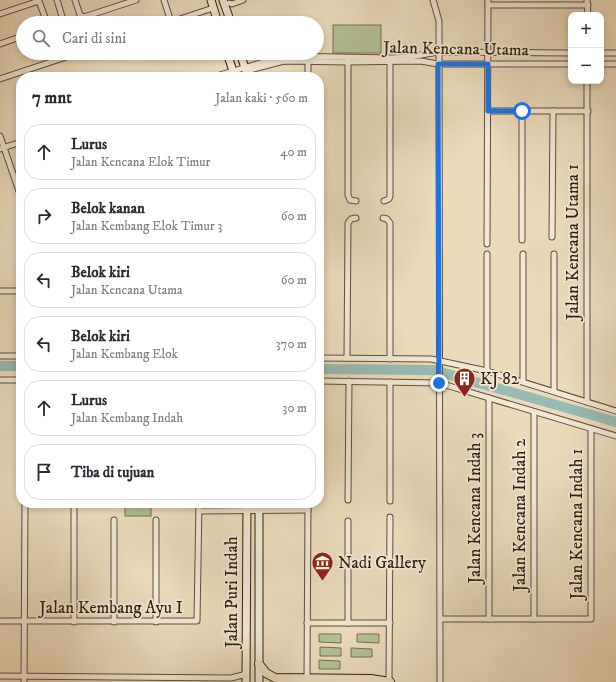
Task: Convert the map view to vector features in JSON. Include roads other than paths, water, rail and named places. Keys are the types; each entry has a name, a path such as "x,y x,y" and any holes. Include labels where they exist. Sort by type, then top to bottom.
{"main road":[{"path":"211,0 216,16"},
{"path":"227,2 230,16"},
{"path":"229,60 233,72"},
{"path":"242,60 246,71"},
{"name":"Jalan Puri Indah","path":"246,682 247,508"},
{"name":"Jalan Puri Indah","path":"259,508 259,682"},
{"path":"259,664 270,676 292,680 307,678 376,681 390,679"}],"street":[{"path":"0,14 41,0 45,16"},
{"path":"57,0 62,16"},
{"path":"75,0 80,15 82,16"},
{"path":"87,16 136,0"},
{"path":"164,0 168,16"},
{"path":"227,2 232,4 243,0"},
{"path":"433,0 438,21 440,682"},
{"path":"488,244 488,2 588,3"},
{"path":"189,16 214,8"},
{"path":"0,44 16,38"},
{"name":"Jalan Kencana Utama","path":"392,60 423,56 438,52 568,53"},
{"path":"604,53 616,53"},
{"path":"324,59 348,60"},
{"path":"20,72 56,60"},
{"path":"246,71 278,60"},
{"path":"300,60 392,60 390,196 389,199 384,201"},
{"path":"348,60 348,196 350,200 356,201"},
{"name":"Jalan Kencana Utama","path":"392,60 421,61 438,64 568,64"},
{"path":"308,61 308,72"},
{"path":"604,64 616,64"},
{"path":"0,79 16,74"},
{"name":"Jalan Kencana Utama 1","path":"587,402 588,84"},
{"path":"488,111 588,111"},
{"path":"522,111 522,240"},
{"path":"552,237 553,111"},
{"path":"0,136 2,148 16,184"},
{"path":"2,148 16,144"},
{"path":"347,358 348,223 351,219 356,218"},
{"path":"383,218 387,219 390,223 390,359"},
{"path":"487,371 488,254"},
{"path":"523,254 523,382"},
{"path":"554,254 554,391"},
{"path":"0,291 16,291"},
{"path":"0,356 16,356"},
{"path":"324,358 439,360 487,371 616,411"},
{"path":"0,380 16,380"},
{"path":"324,381 439,381 534,412 616,436"},
{"path":"348,500 349,381"},
{"path":"390,382 390,501"},
{"name":"Jalan Kencana Indah 3","path":"489,398 489,619"},
{"name":"Jalan Kencana Indah 2","path":"534,412 534,619"},
{"name":"Jalan Kencana Indah 1","path":"534,619 591,619 591,429"},
{"path":"24,679 25,508"},
{"path":"74,508 74,622"},
{"path":"199,510 231,508"},
{"path":"275,508 308,510 307,678"},
{"name":"Jalan Kembang Ayu I","path":"0,621 197,622 199,510"},
{"path":"390,517 390,679"},
{"path":"114,520 114,622"},
{"path":"156,520 156,622"},
{"path":"348,521 348,623"},
{"path":"441,619 534,619"},
{"path":"307,623 390,623"},
{"path":"0,676 24,679 231,678 243,676 246,672"}],"waterway":[{"path":"0,366 16,366"},
{"path":"324,369 434,370 616,422"}],"place":[{"name":"KJ 82","path":"464,398"},
{"name":"Nadi Gallery","path":"323,582"}]}
